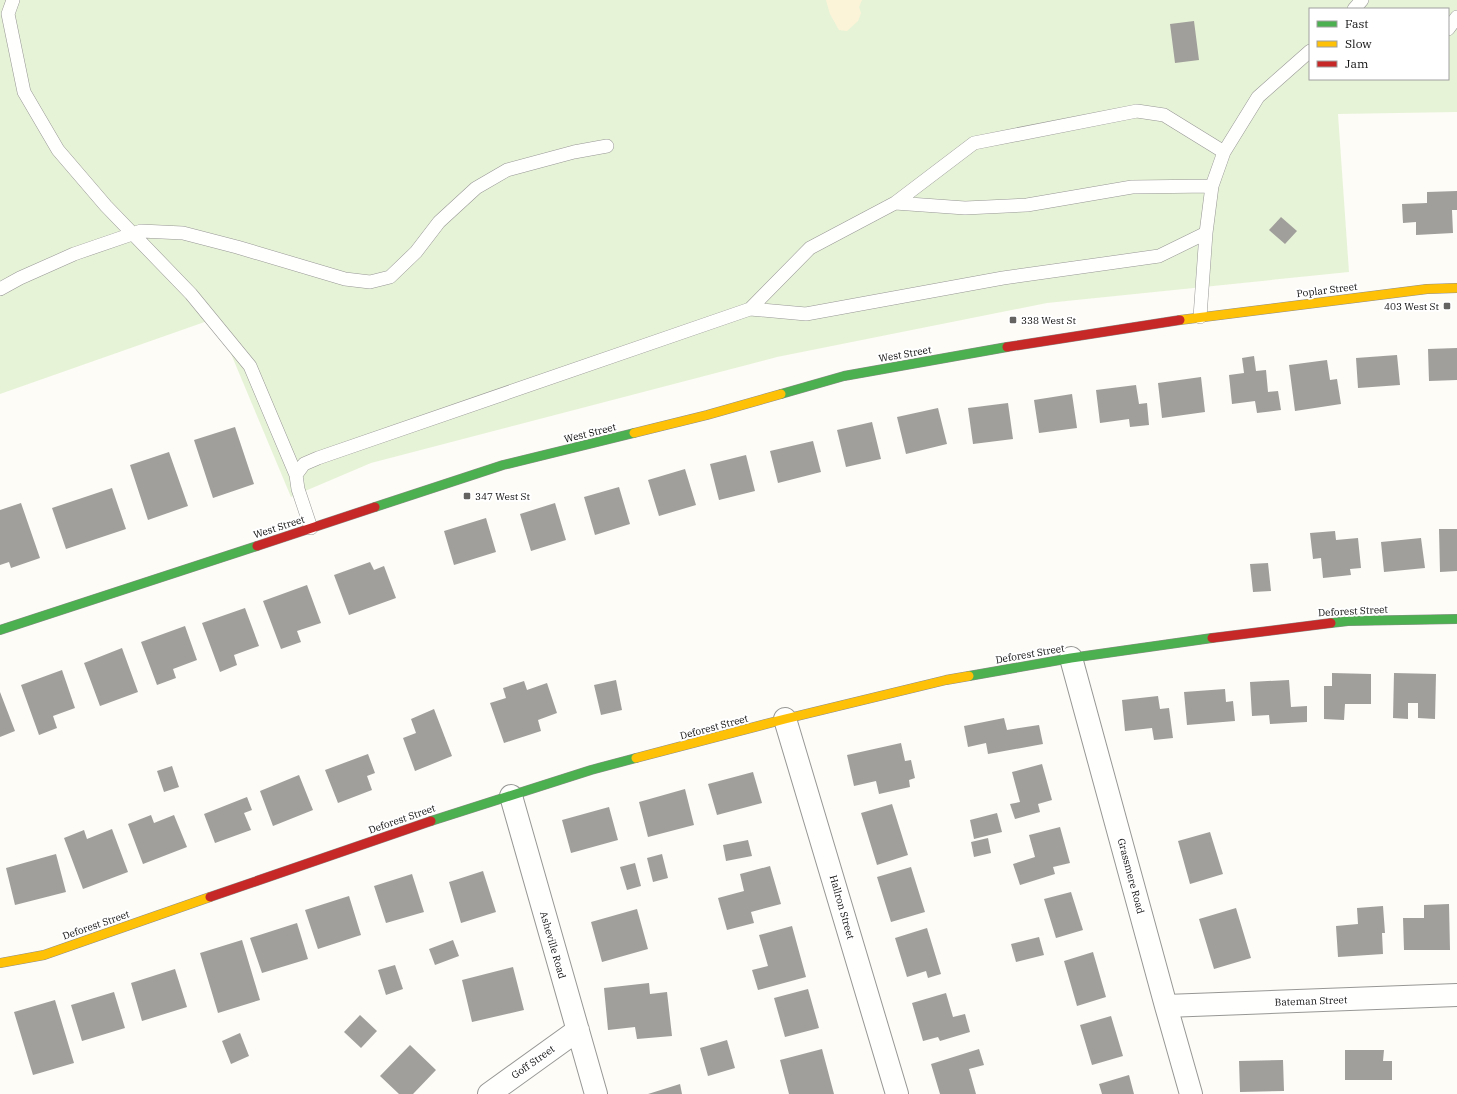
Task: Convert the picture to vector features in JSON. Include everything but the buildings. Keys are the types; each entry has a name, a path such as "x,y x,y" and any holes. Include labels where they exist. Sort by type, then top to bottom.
{"street":[{"name":"Poplar Street","path":"1200,317 1427,289 1457,288"},
{"name":"West Street","path":"0,630 503,465 707,415 844,376 979,351 1200,317"},
{"name":"Deforest Street","path":"0,963 44,955 431,821 591,770 946,680 1071,658 1306,625 1348,621 1457,619"},
{"name":"Grassmere Road","path":"1071,658 1191,1094"},
{"name":"Hallron Street","path":"785,720 897,1094"},
{"name":"Asheville Road","path":"511,796 596,1094"},
{"name":"Bateman Street","path":"1166,1006 1457,995"},
{"name":"Goff Street","path":"489,1094 578,1030"}],"lane":[{"path":"13,0 8,14 24,92 58,150 106,206 191,294 250,366 296,475 298,489 311,528"},
{"path":"1355,8 1362,0"},
{"path":"1200,317 1206,233 1212,186 1224,152 1258,97 1309,52"},
{"path":"750,310 810,248 895,203 974,143 1137,111 1164,115 1224,152"},
{"path":"0,289 20,278 74,254 141,231 183,233 237,247 345,279 370,282 390,277 416,252 440,222 476,188 507,170 574,152 607,146"},
{"path":"895,203 965,208 1027,205 1132,187 1212,186"},
{"path":"296,475 304,464 318,458 750,310 806,314 1003,278 1159,256 1206,233"}],"green space":[{"path":"0,0 1457,0 1457,112 1338,114 1349,272 1047,303 777,357 371,463 291,497 216,318 0,394"}],"sand":[{"path":"826,0 862,0 859,7 861,13 858,21 847,31 839,30 830,14"}],"traffic: fast":[{"path":"781,394 844,376 1007,347"},
{"path":"375,507 503,465 634,433"},
{"path":"0,630 257,546"},
{"path":"1331,623 1348,621 1457,619"},
{"path":"969,676 1071,658 1212,638"},
{"path":"431,821 591,770 636,758"}],"traffic: slow":[{"path":"1180,320 1427,289 1457,288"},
{"path":"634,433 707,415 781,394"},
{"path":"636,758 785,719 946,680 969,676"},
{"path":"0,963 44,955 210,897"}],"traffic: jam":[{"path":"1007,347 1180,320"},
{"path":"257,546 375,507"},
{"path":"1212,638 1331,623"},
{"path":"210,897 431,821"}],"place":[{"name":"403 West St","path":"1447,306"},
{"name":"338 West St","path":"1013,320"},
{"name":"347 West St","path":"467,496"}]}
